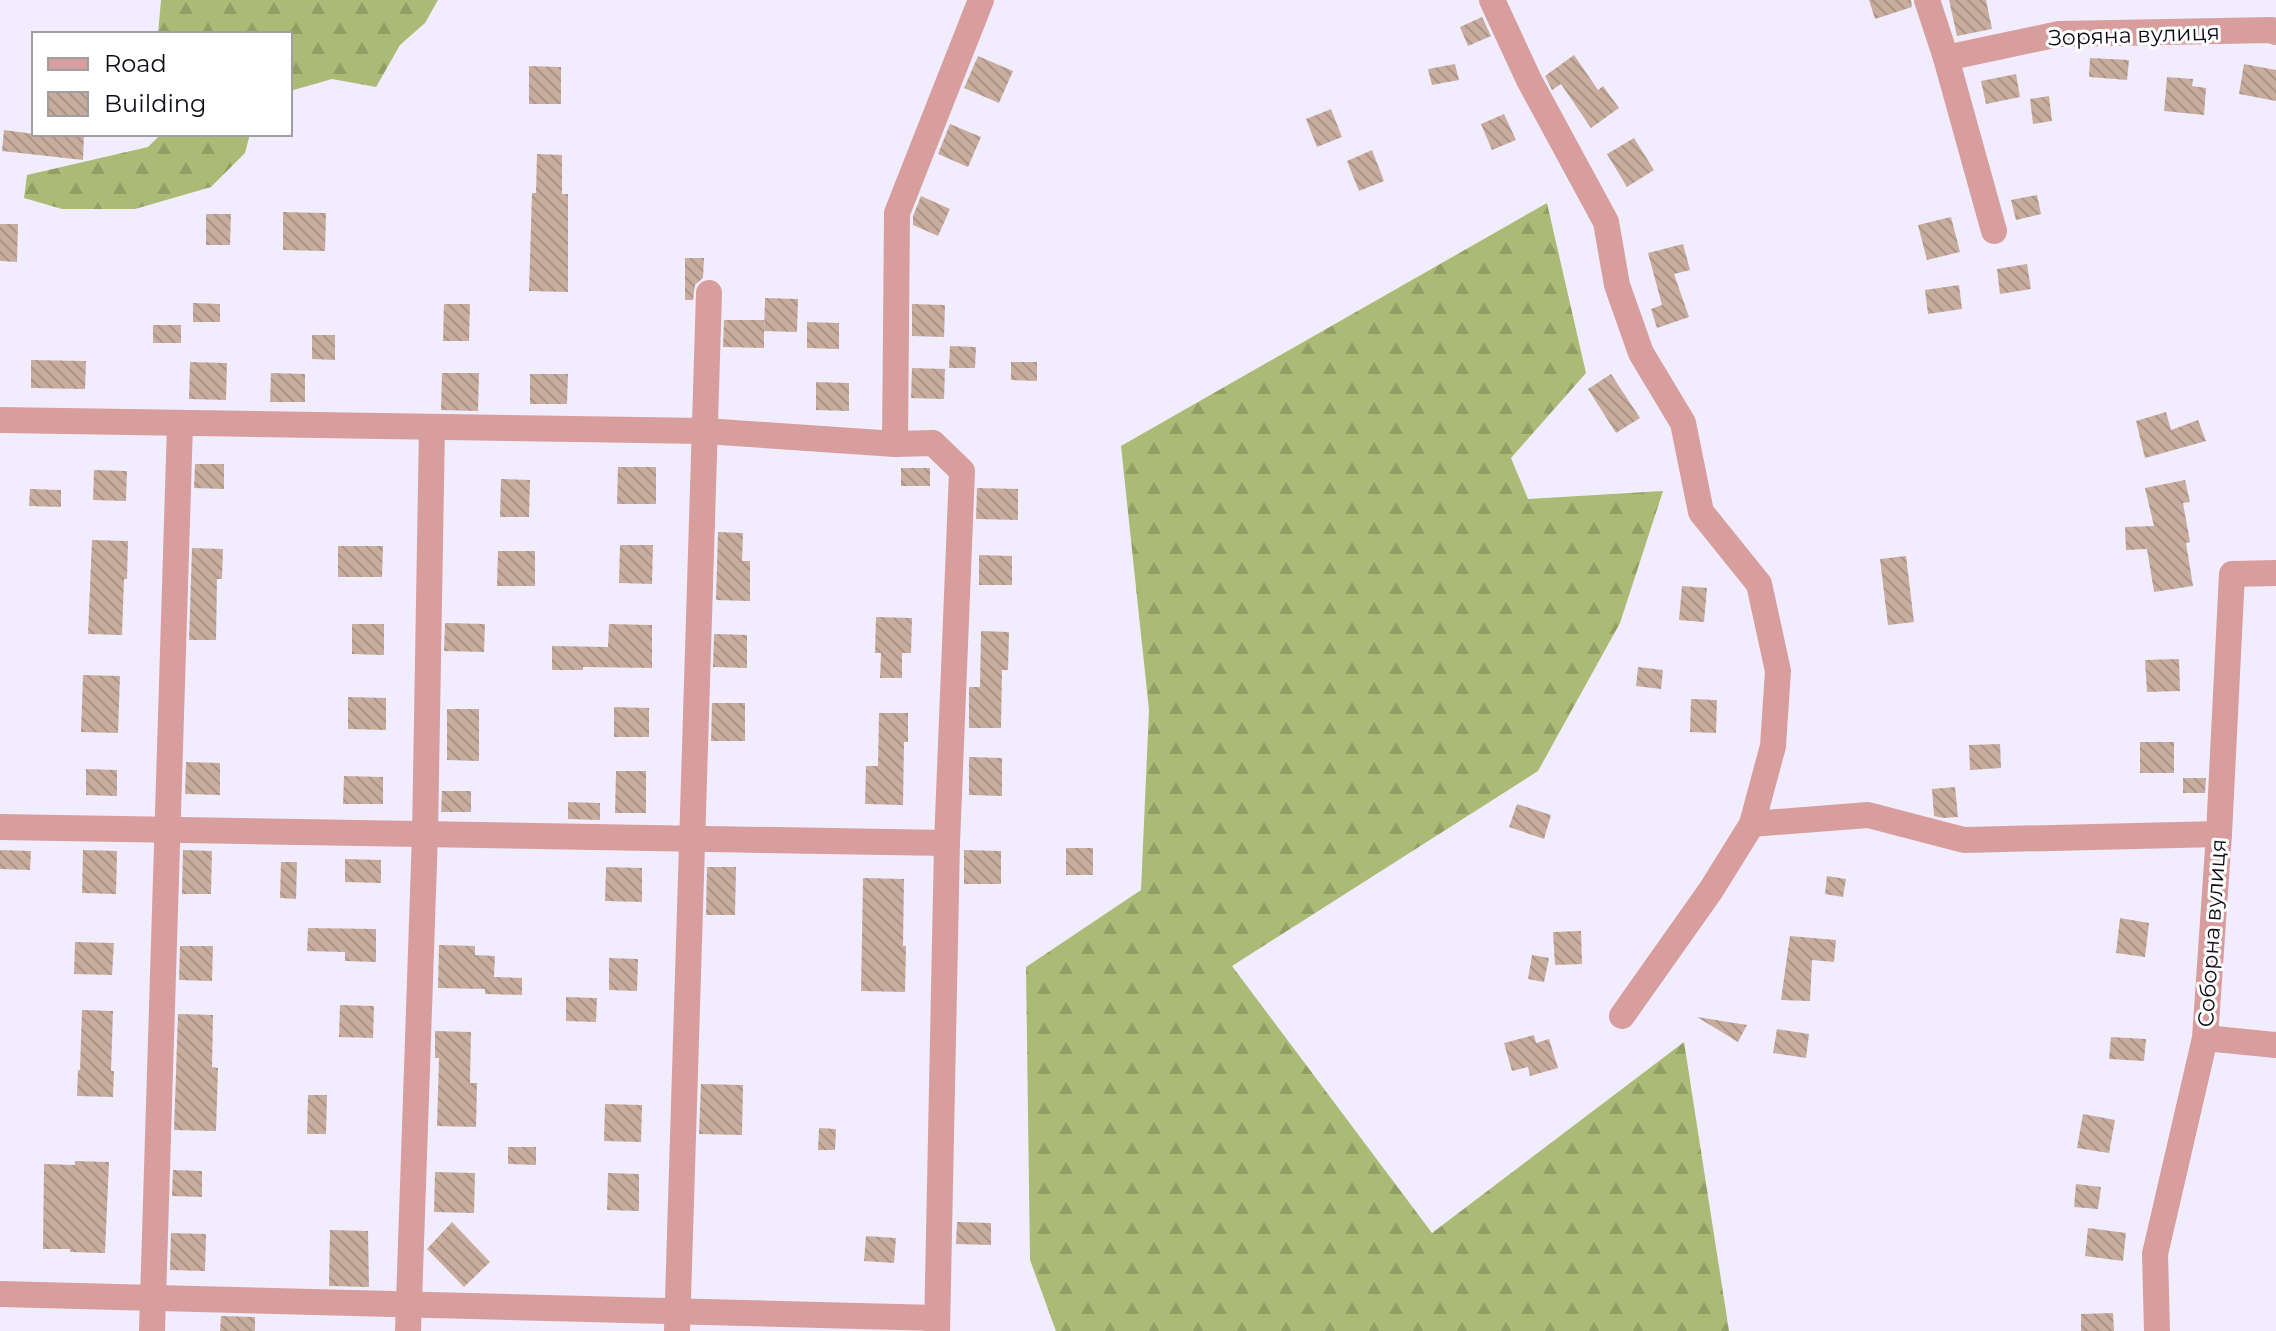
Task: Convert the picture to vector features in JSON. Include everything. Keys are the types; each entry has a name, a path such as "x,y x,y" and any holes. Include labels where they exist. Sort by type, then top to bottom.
{"street":[{"path":"895,444 897,213 981,0"},
{"path":"1492,0 1529,80 1606,222 1617,285 1641,353 1683,423 1701,512 1759,584 1778,671 1773,746 1752,824 1711,890 1622,1016"},
{"path":"1927,0 1994,231"},
{"name":"Зоряна вулиця","path":"1946,58 2059,34 2276,32"},
{"path":"678,1321 709,293"},
{"path":"0,420 705,431 895,444 933,443 962,471 947,843 937,1325 678,1321 408,1305 0,1294"},
{"path":"152,1331 180,424"},
{"path":"408,1331 425,834 432,427"},
{"name":"Соборна вулиця","path":"2157,1331 2155,1254 2205,1038 2232,574 2276,573"},
{"path":"1752,824 1868,815 1964,840 2219,834"},
{"path":"0,827 947,843"},
{"path":"2205,1038 2276,1045"}],"green space":[{"path":"161,0 438,0 425,23 400,45 376,87 332,79 292,90 292,32 158,32"},
{"path":"159,136 249,136 245,153 211,187 135,209 62,209 24,198 27,175 148,147"},
{"path":"1547,203 1586,373 1511,458 1528,499 1663,491 1620,623 1538,771 1232,966 1432,1233 1684,1042 1729,1331 1056,1331 1030,1260 1026,967 1141,890 1149,710 1121,446"}],"building":[{"path":"1869,0 1911,0 1912,7 1875,19"},
{"path":"1949,0 1986,0 1992,29 1957,36"},
{"path":"1482,17 1491,36 1468,46 1460,27"},
{"path":"1574,55 1598,90 1603,86 1619,108 1591,128 1561,84 1552,90 1545,76"},
{"path":"978,56 1013,71 999,103 964,88"},
{"path":"2090,58 2129,60 2127,80 2089,77"},
{"path":"1455,64 1459,80 1432,85 1428,69"},
{"path":"2244,64 2276,70 2276,101 2239,94"},
{"path":"529,66 561,67 561,104 529,104"},
{"path":"2016,74 2020,97 1986,104 1981,81"},
{"path":"2167,77 2193,79 2192,86 2206,88 2204,115 2164,111"},
{"path":"2049,96 2052,121 2033,124 2030,99"},
{"path":"1331,109 1342,137 1317,147 1306,119"},
{"path":"1504,114 1516,140 1492,150 1481,124"},
{"path":"950,124 981,137 968,167 938,154"},
{"path":"4,130 32,136 84,136 83,160 2,151"},
{"path":"1634,138 1654,170 1627,187 1607,154"},
{"path":"1372,150 1384,181 1359,191 1347,161"},
{"path":"537,154 562,155 562,194 568,194 568,292 529,291 532,193 536,193"},
{"path":"2037,195 2041,214 2016,220 2011,200"},
{"path":"921,196 950,209 938,236 913,225"},
{"path":"283,212 326,213 325,251 283,250"},
{"path":"206,214 231,214 230,245 206,245"},
{"path":"1951,217 1960,252 1927,260 1918,225"},
{"path":"0,224 18,224 17,262 0,261"},
{"path":"1683,244 1690,270 1674,274 1689,317 1657,328 1651,309 1662,305 1648,253"},
{"path":"685,258 704,258 703,278 695,285 693,300 685,300"},
{"path":"2027,264 2031,289 2000,294 1997,269"},
{"path":"1959,285 1962,309 1928,314 1925,290"},
{"path":"765,298 798,299 797,332 764,331"},
{"path":"193,303 220,304 220,322 193,322"},
{"path":"444,304 470,304 469,341 443,341"},
{"path":"912,304 945,305 944,337 912,336"},
{"path":"724,320 764,320 764,348 723,347"},
{"path":"807,322 839,323 839,349 807,348"},
{"path":"153,325 181,325 181,343 153,343"},
{"path":"312,335 335,335 335,360 312,359"},
{"path":"950,346 976,347 975,368 949,368"},
{"path":"31,360 86,361 85,389 31,388"},
{"path":"190,362 227,363 226,400 189,399"},
{"path":"1011,362 1037,362 1037,381 1011,380"},
{"path":"912,368 945,369 944,399 911,398"},
{"path":"271,373 305,374 305,402 270,402"},
{"path":"442,373 479,373 478,411 441,410"},
{"path":"530,374 568,374 567,404 530,404"},
{"path":"1611,374 1640,418 1616,433 1588,389"},
{"path":"816,382 849,383 849,411 816,410"},
{"path":"2166,412 2171,430 2198,420 2206,441 2145,458 2136,421"},
{"path":"195,464 224,464 224,489 194,488"},
{"path":"618,467 656,467 656,504 617,504"},
{"path":"901,468 930,468 930,486 901,486"},
{"path":"94,470 127,471 126,501 93,500"},
{"path":"501,479 530,480 529,517 500,517"},
{"path":"2185,480 2190,502 2183,503 2190,542 2186,543 2193,586 2154,592 2147,549 2126,550 2125,527 2154,526 2145,488"},
{"path":"977,488 1018,489 1018,520 976,519"},
{"path":"30,489 61,490 61,507 29,506"},
{"path":"718,532 743,533 742,561 750,561 750,601 716,600"},
{"path":"92,540 128,541 122,635 88,634"},
{"path":"620,545 653,545 652,584 619,583"},
{"path":"338,546 383,546 382,577 338,577"},
{"path":"192,548 223,549 222,579 217,579 216,640 189,640"},
{"path":"498,551 535,551 535,586 497,586"},
{"path":"979,555 1012,556 1012,585 979,585"},
{"path":"1906,556 1914,622 1888,625 1880,559"},
{"path":"1682,586 1707,588 1704,622 1679,620"},
{"path":"876,617 912,618 911,653 902,653 902,678 880,678 881,653 875,653"},
{"path":"445,623 485,624 484,652 444,651"},
{"path":"352,624 384,624 384,655 352,654"},
{"path":"609,624 652,625 652,668 552,670 552,646 608,647"},
{"path":"981,631 1009,632 1008,670 1002,670 1001,728 969,728 969,687 980,687"},
{"path":"714,634 747,635 747,668 713,667"},
{"path":"2179,659 2180,691 2147,692 2145,660"},
{"path":"1638,667 1663,670 1661,689 1636,686"},
{"path":"83,675 120,676 118,733 81,732"},
{"path":"348,697 386,698 386,730 348,729"},
{"path":"1691,699 1717,700 1716,733 1690,732"},
{"path":"712,703 745,703 745,741 711,741"},
{"path":"614,707 649,708 649,737 614,737"},
{"path":"447,709 479,709 479,761 447,760"},
{"path":"879,713 908,713 908,742 904,742 903,805 865,804 866,766 878,766"},
{"path":"2140,742 2174,742 2174,773 2140,773"},
{"path":"2000,744 2001,768 1970,770 1969,745"},
{"path":"969,757 1002,758 1002,796 969,795"},
{"path":"186,762 220,763 220,795 185,794"},
{"path":"86,769 117,770 117,796 86,795"},
{"path":"616,771 646,771 646,813 615,813"},
{"path":"344,776 383,777 383,804 343,804"},
{"path":"2183,778 2206,778 2205,793 2183,793"},
{"path":"1955,787 1958,817 1934,816 1932,789"},
{"path":"442,791 471,791 471,812 441,812"},
{"path":"568,802 600,803 600,820 568,819"},
{"path":"1517,804 1551,815 1544,839 1509,827"},
{"path":"1066,848 1093,848 1093,875 1066,875"},
{"path":"0,850 31,851 30,870 0,869"},
{"path":"83,850 117,851 116,894 82,893"},
{"path":"183,850 212,851 211,894 182,894"},
{"path":"964,850 1001,851 1001,884 964,884"},
{"path":"345,859 381,860 381,883 345,882"},
{"path":"281,862 297,862 296,899 280,898"},
{"path":"606,867 642,868 642,902 605,901"},
{"path":"707,867 736,867 735,915 706,915"},
{"path":"1827,876 1846,879 1843,897 1825,894"},
{"path":"863,878 904,879 905,992 861,991"},
{"path":"2120,918 2149,923 2145,957 2116,953"},
{"path":"308,928 376,929 376,962 345,961 345,952 307,951"},
{"path":"1581,931 1582,964 1555,965 1553,932"},
{"path":"1790,936 1836,940 1834,962 1812,960 1810,1001 1781,1000"},
{"path":"75,942 114,943 112,975 74,974"},
{"path":"439,945 475,946 475,955 495,956 494,977 522,978 522,995 485,994 485,989 438,988"},
{"path":"180,946 213,946 212,981 179,980"},
{"path":"1532,955 1549,958 1544,982 1528,979"},
{"path":"609,958 638,959 637,991 609,990"},
{"path":"566,997 597,998 596,1022 566,1021"},
{"path":"340,1005 374,1006 373,1038 339,1037"},
{"path":"82,1010 113,1011 113,1097 77,1096"},
{"path":"178,1014 213,1015 212,1067 218,1068 216,1131 174,1130"},
{"path":"1697,1017 1747,1025 1738,1042"},
{"path":"1777,1029 1809,1034 1806,1058 1773,1053"},
{"path":"435,1031 471,1032 470,1083 477,1083 476,1127 437,1126 439,1058 435,1058"},
{"path":"1534,1035 1536,1043 1549,1039 1558,1068 1530,1076 1528,1067 1512,1071 1504,1043"},
{"path":"2111,1037 2146,1039 2144,1061 2109,1059"},
{"path":"701,1084 743,1085 742,1135 699,1134"},
{"path":"308,1095 327,1095 326,1134 307,1134"},
{"path":"605,1104 642,1105 641,1142 604,1141"},
{"path":"2083,1114 2115,1120 2109,1153 2077,1148"},
{"path":"819,1128 836,1129 835,1150 818,1150"},
{"path":"508,1147 536,1147 536,1165 508,1164"},
{"path":"75,1161 109,1162 105,1253 43,1249 44,1164 75,1165"},
{"path":"173,1170 202,1171 202,1197 172,1196"},
{"path":"435,1172 475,1173 474,1213 434,1212"},
{"path":"608,1173 639,1174 639,1211 607,1210"},
{"path":"2076,1184 2101,1187 2098,1209 2074,1207"},
{"path":"452,1222 490,1262 464,1287 427,1249"},
{"path":"957,1222 991,1223 991,1245 956,1244"},
{"path":"2088,1228 2126,1233 2123,1261 2085,1256"},
{"path":"330,1230 368,1231 369,1287 329,1286"},
{"path":"171,1233 206,1234 205,1271 170,1270"},
{"path":"866,1236 896,1238 894,1263 864,1261"},
{"path":"2113,1313 2114,1331 2081,1331 2081,1314"},
{"path":"221,1316 255,1317 255,1331 220,1331"}]}
